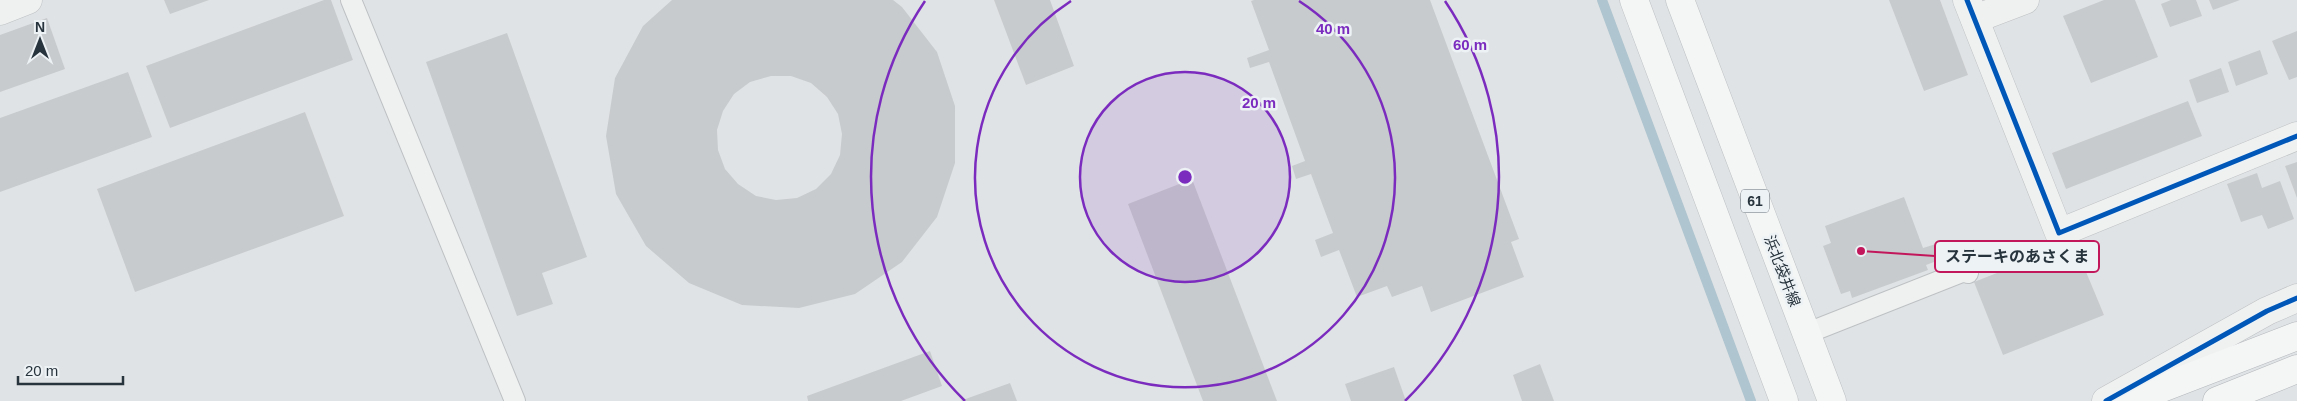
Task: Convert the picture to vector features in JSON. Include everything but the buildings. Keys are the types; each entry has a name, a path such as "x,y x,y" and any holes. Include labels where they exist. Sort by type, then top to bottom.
{"main road":[{"path":"1634,0 1784,401"},
{"name":"浜北袋井線","path":"1680,0 1832,401"},
{"path":"2128,401 2297,336"},
{"path":"2217,401 2297,369"}],"street":[{"path":"0,10 28,0"},
{"path":"2025,0 1971,10 2059,233 2297,136"},
{"path":"2106,401 2267,311 2297,298"}],"lane":[{"path":"351,0 515,401"},
{"path":"1805,334 1967,270 1968,273"}],"waterway":[{"path":"1602,0 1751,401"}],"cycle path":[{"path":"1967,0 2059,233 2297,136"},
{"path":"2106,401 2267,311 2297,298"}],"place":[{"name":"ステーキのあさくま","path":"1861,251"}]}
